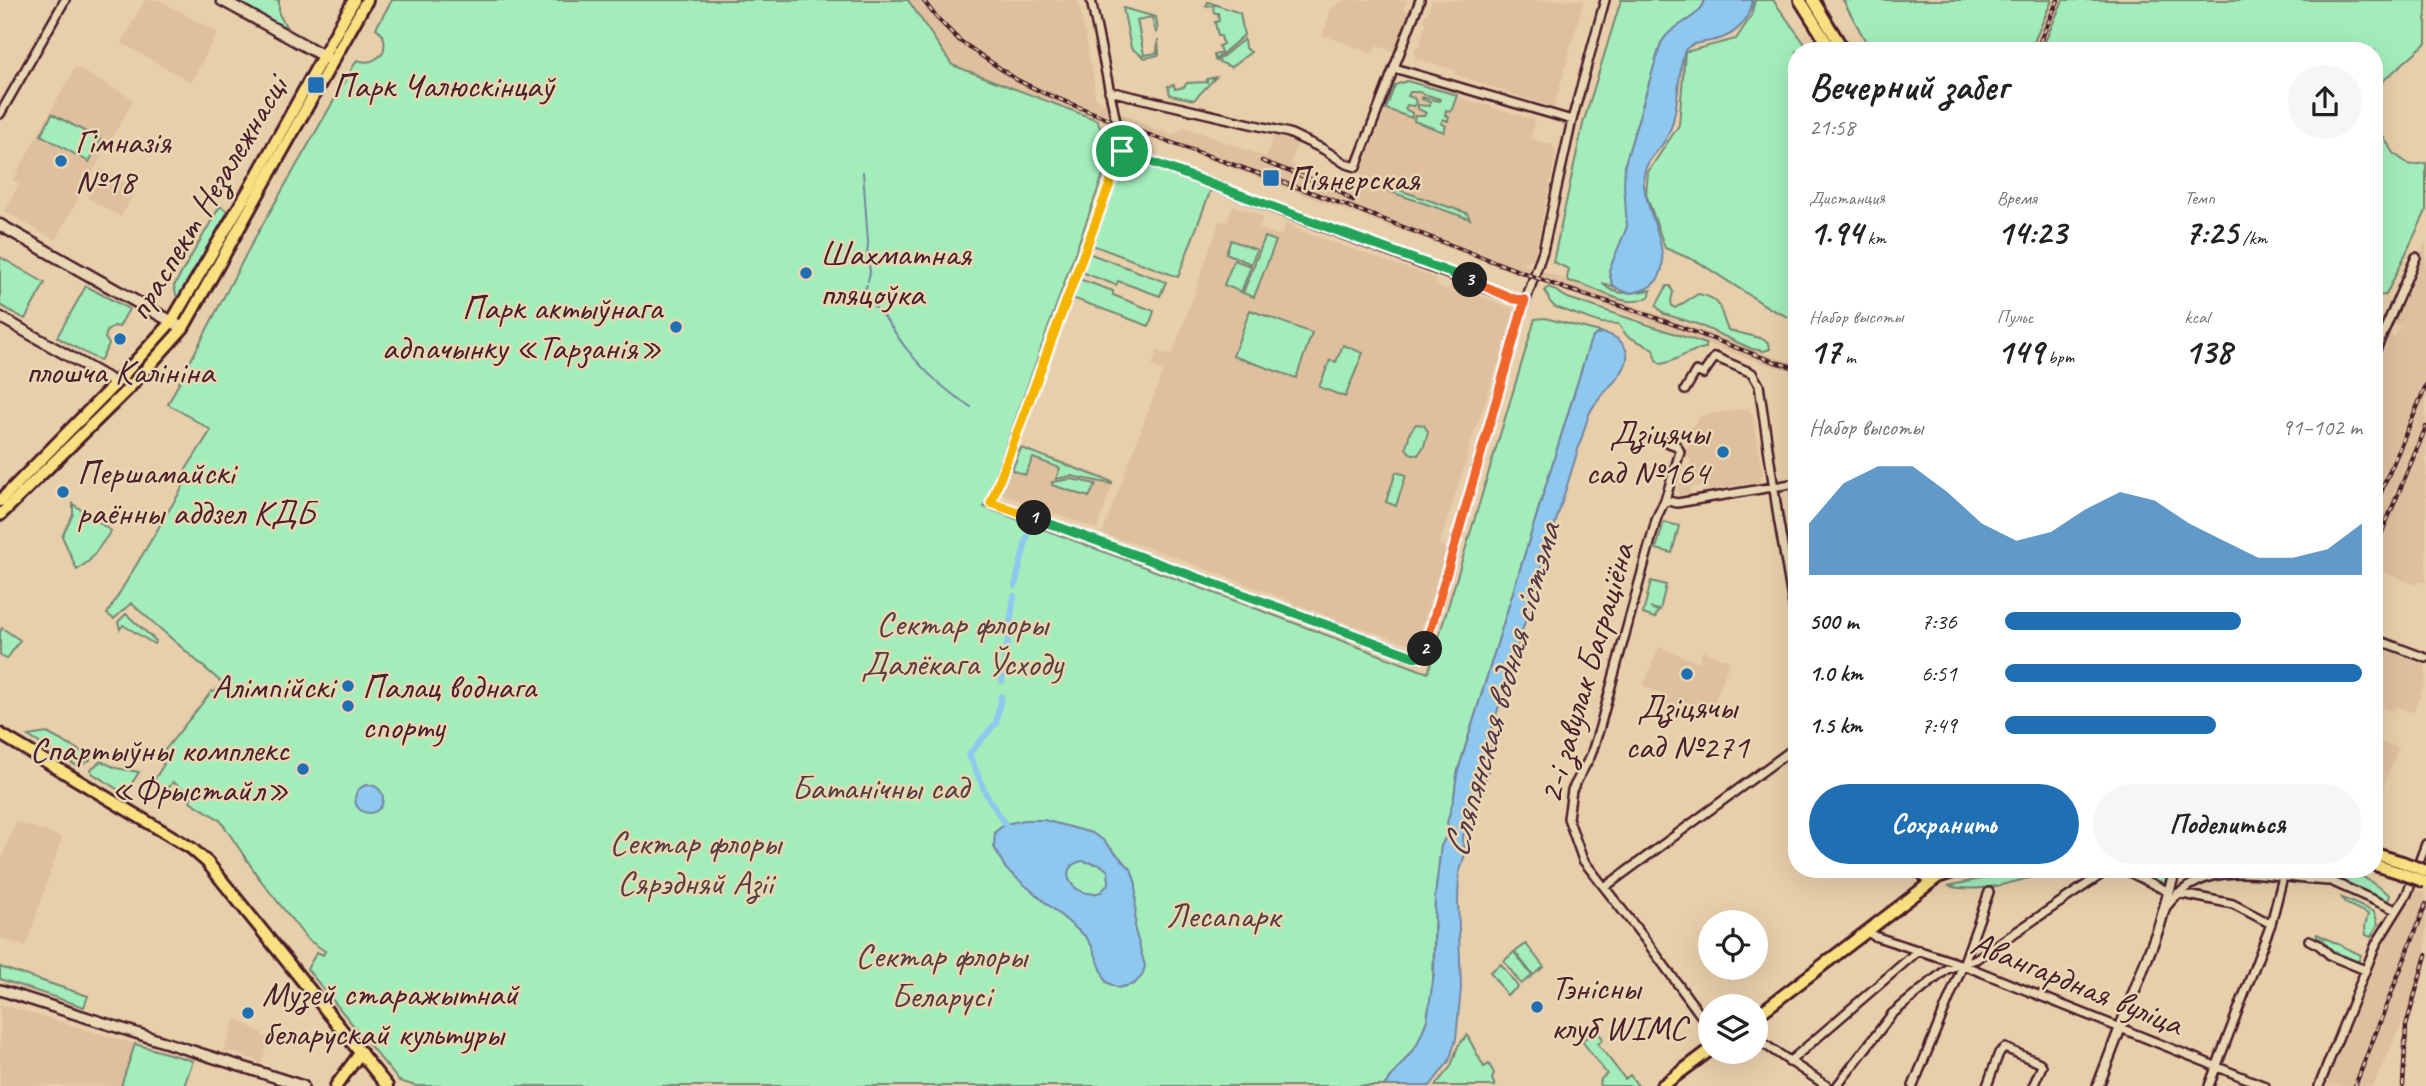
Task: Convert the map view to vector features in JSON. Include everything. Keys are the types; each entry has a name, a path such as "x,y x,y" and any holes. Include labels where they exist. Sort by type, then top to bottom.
{"main road":[{"path":"222,0 328,58"},
{"path":"1800,0 1826,42"},
{"path":"1813,0 1838,42"},
{"name":"праспект Незалежнасці","path":"0,515 128,389 183,328 358,1"},
{"name":"праспект Незалежнасці","path":"0,500 117,383 172,321 328,58"},
{"path":"0,225 183,328"},
{"path":"0,734 200,855 217,872 387,1086"},
{"path":"2383,857 2426,883"},
{"path":"2383,866 2426,871"},
{"path":"1768,1007 1937,878"},
{"path":"336,1086 361,1052"},
{"path":"1662,1086 1698,1059"},
{"path":"372,1086 374,1070"}],"street":[{"path":"0,114 65,0"},
{"path":"1091,0 1122,151 991,503 1384,647 1421,657 1425,651 1525,300 1542,251 1572,120 1605,0"},
{"path":"1109,90 1289,133 1356,167 1420,0"},
{"path":"1394,68 1572,120"},
{"path":"1122,151 1514,299 1525,300"},
{"path":"2383,333 2416,257"},
{"path":"0,317 117,383"},
{"path":"1685,390 1696,371 1703,374 1715,357 1752,373 1759,385 1788,575"},
{"name":"2-і завулак Баграціёна","path":"1658,439 1677,446 1680,452 1656,521 1599,730 1591,755 1572,790 1567,818 1583,860 1698,1012"},
{"path":"1665,500 1677,503 1788,484"},
{"path":"2383,642 2426,658"},
{"path":"1605,887 1788,753"},
{"path":"2319,1086 2376,944 2407,894 2426,845"},
{"path":"1837,1086 1892,1014 1947,969 1976,959 2096,878"},
{"path":"2143,878 2174,892 2233,904 2271,924"},
{"path":"2101,1085 2119,1028 2165,908 2174,892 2175,878"},
{"path":"2174,892 2205,878"},
{"path":"2209,1086 2271,924 2283,878"},
{"path":"2295,878 2332,881"},
{"path":"2325,878 2396,911"},
{"path":"1913,1086 1963,965 1989,892"},
{"name":"Авангардная вуліца","path":"1868,932 1963,965 2265,1086"},
{"path":"2309,940 2331,956 2365,970"},
{"path":"1789,1062 1919,950"},
{"path":"0,990 303,1086"},
{"path":"1768,1047 1828,1086"},
{"path":"1987,1086 1999,1053 2005,1048 2040,1063 2042,1066 2033,1086"}],"shaded area":[{"path":"145,0 159,0 218,33 191,82 121,43"},
{"path":"908,0 1078,0 1095,97 1128,117 1171,135 1185,127 1266,157 1274,135 1298,141 1291,164 1360,189 1357,184 1395,85 1407,81 1535,120 1530,138 1553,145 1556,154 1534,259 1521,263 1788,361 1788,369 1724,350 952,65"},
{"path":"1345,0 1407,0 1404,9 1410,12 1394,52 1377,45 1373,54 1323,35 1331,8"},
{"path":"1432,0 1584,0 1554,108 1454,74 1455,70 1415,59 1415,46 1419,47 1426,22 1423,21"},
{"path":"2052,0 2063,0 2045,42 2035,42"},
{"name":"Гімназія №18","path":"75,67 134,99 55,240 4,211 19,184 13,180"},
{"path":"100,168 137,189 121,217 87,198 89,194 86,192"},
{"path":"1233,205 1263,216 1259,228 1281,236 1286,223 1296,226 1295,229 1437,279 1435,285 1444,289 1448,290 1450,284 1514,309 1510,330 1467,454 1470,456 1439,545 1447,548 1416,646 1343,622 1285,600 1286,597 1159,551 1102,534 1163,371 1152,366 1157,351 1172,356 1220,220 1227,222"},
{"path":"2426,239 2426,583 2418,581 2417,585 2383,572 2383,351 2389,335 2395,337 2400,326 2394,323"},
{"name":"Дзіцячы сад №164","path":"1748,408 1753,415 1762,482 1703,491 1702,486 1690,487 1690,494 1679,496 1677,491 1680,482 1685,480 1691,459 1686,457 1688,431 1702,415"},
{"path":"1020,446 1114,480 1097,529 1001,493"},
{"name":"Дзіцячы сад №271","path":"1659,647 1698,662 1703,651 1730,661 1710,714 1679,702 1674,715 1655,707 1660,693 1643,686"},
{"path":"2383,648 2426,666 2426,681 2414,711 2396,706 2394,711 2383,708"},
{"path":"2383,742 2398,748 2383,788"},
{"path":"16,822 62,837 26,947 0,938 0,863"},
{"path":"2414,888 2426,893 2426,971 2373,1086 2324,1086 2381,949"},
{"path":"0,1004 135,1044 121,1086 0,1086"},
{"path":"235,1018 269,1039 260,1067 257,1060 228,1051 222,1055"}],"green space":[{"path":"234,0 279,0 279,14 288,30"},
{"path":"392,0 908,0 952,65 1097,120 1111,153 984,507 1428,673 1535,319 1545,318 1604,333 1597,334 1590,342 1457,774 1450,829 1441,846 1435,897 1433,982 1427,1020 1417,1045 1384,1086 416,1086 399,1081 307,969 317,952 323,955 325,951 307,939 259,878 220,820 190,801 192,796 173,782 167,790 153,782 164,764 162,762 165,750 212,691 215,692 222,683 131,603 114,619 107,614 190,475 185,471 211,430 168,404 252,243 357,60 371,61 383,53 384,39 376,28"},
{"path":"1621,0 1705,0 1697,13 1672,30 1661,43 1625,164 1628,222 1624,238 1609,270 1615,288 1602,283 1619,292 1651,290 1650,296 1630,301 1568,281 1569,269 1553,262 1583,124"},
{"path":"1755,0 1773,0 1803,42 1788,42 1788,317 1771,309 1698,262 1665,248 1646,194 1648,172 1679,125 1685,52 1736,39 1751,16"},
{"path":"1843,0 2052,0 2034,42 1866,42"},
{"path":"2063,0 2426,0 2426,43 2383,81 2383,42 2045,42"},
{"path":"1208,2 1240,13 1244,35 1215,60 1214,55 1221,53 1219,46 1223,44 1215,22 1219,21 1218,13 1214,13 1213,5 1206,6"},
{"path":"1123,8 1156,17 1156,33 1152,17 1137,20 1144,55 1157,53 1158,39 1159,55 1145,58 1131,48"},
{"path":"1244,39 1245,48 1251,52 1231,67 1217,61"},
{"path":"1216,77 1194,100 1170,95 1168,86 1174,85 1175,89 1184,87 1187,83 1207,82 1207,79"},
{"path":"1407,81 1457,95 1451,112 1446,110 1448,121 1443,119 1441,123 1446,126 1444,132 1414,121 1415,116 1424,116 1426,113 1418,109 1418,105 1429,106 1430,102 1422,97 1440,99 1410,92 1408,96 1416,102 1414,106 1407,105 1405,109 1412,113 1412,118 1386,109 1395,85"},
{"path":"52,114 101,140 89,162 41,135"},
{"path":"2383,136 2393,153 2410,165 2426,163 2426,211 2386,295 2383,295"},
{"path":"1124,157 1211,189 1178,277 1092,245"},
{"path":"1387,186 1467,213 1470,219 1385,190"},
{"path":"220,206 229,212 178,302 174,286"},
{"path":"1265,237 1276,241 1254,297 1243,293"},
{"path":"1231,240 1257,250 1251,264 1226,253"},
{"path":"1088,253 1166,282 1160,296 1118,281 1116,285 1081,272"},
{"path":"0,257 45,283 25,319 0,305"},
{"path":"1234,260 1251,266 1241,292 1224,285"},
{"path":"1079,279 1113,291 1113,295 1154,311 1149,326 1072,298"},
{"path":"86,286 129,309 119,327 114,326 107,331 105,338 109,344 100,361 57,337"},
{"path":"1667,286 1670,286 1673,292 1671,301 1675,308 1698,294 1707,296 1717,302 1728,330 1760,338 1769,343 1770,349 1752,349 1697,324 1664,314 1656,306"},
{"path":"1549,287 1568,298 1706,344 1706,348 1661,364 1656,360 1653,349 1627,336 1618,324 1601,323 1555,307 1545,290"},
{"path":"1250,310 1312,333 1296,378 1233,356"},
{"path":"1343,345 1363,353 1345,397 1319,387 1330,360 1336,362"},
{"path":"1416,424 1424,425 1428,432 1418,455 1410,453 1406,448 1410,432"},
{"path":"1021,448 1112,484 1071,476 1056,479 1060,468 1033,458 1025,475 1012,470"},
{"path":"1396,472 1406,475 1396,506 1386,502"},
{"path":"1071,479 1096,484 1089,497 1052,485 1052,482"},
{"path":"73,504 111,531 90,560 77,570 62,536 73,514"},
{"path":"1664,522 1679,526 1672,553 1656,549"},
{"path":"1651,581 1666,585 1660,610 1650,608 1658,611 1655,618 1643,614"},
{"path":"126,614 156,641 154,644 123,625 120,629 118,622"},
{"path":"2,628 20,640 7,659 0,655"},
{"path":"47,733 90,756 90,760 77,766 28,736"},
{"path":"101,761 116,768 139,772 125,794 92,773 91,769"},
{"path":"1985,878 2028,878 1990,887 1948,886"},
{"path":"2147,878 2169,878 2167,887"},
{"path":"2332,878 2365,878 2390,895 2388,902"},
{"path":"2342,898 2374,912 2378,924 2371,937 2366,935 2368,914 2345,903"},
{"path":"2317,934 2361,955 2358,962 2329,952 2321,944 2323,940 2316,937"},
{"path":"1526,944 1544,967 1533,975 1515,952"},
{"path":"1514,952 1532,976 1521,984 1504,961"},
{"path":"1501,964 1518,987 1507,995 1490,972"},
{"path":"0,967 88,996 84,1007 0,979"},
{"path":"1592,1033 1599,1033 1603,1039 1598,1044 1625,1079 1630,1075 1638,1086 1600,1086 1601,1079 1607,1074 1582,1041"},
{"path":"1467,1035 1484,1067 1489,1064 1494,1073 1492,1079 1495,1086 1435,1086 1451,1066 1458,1046"},
{"path":"135,1044 193,1061 184,1086 121,1086"}],"water":[{"path":"1705,0 1753,0 1747,17 1737,30 1723,38 1692,45 1684,53 1671,128 1644,174 1648,205 1660,240 1661,273 1653,285 1636,292 1626,292 1612,284 1609,270 1627,227 1625,164 1661,43 1673,30 1692,17"},
{"name":"Сляпянская водная сістэма","path":"1600,333 1613,336 1622,344 1626,349 1627,361 1589,414 1491,732 1489,768 1470,829 1464,833 1462,841 1466,851 1459,874 1461,988 1456,1039 1449,1061 1430,1086 1384,1086 1417,1045 1427,1020 1434,974 1435,897 1441,846 1450,829 1447,823 1457,774 1590,342"},
{"path":"369,785 379,789 383,799 379,809 369,813 359,809 355,799 359,789"},
{"path":"1044,820 1092,833 1103,840 1131,869 1136,884 1135,930 1145,966 1142,976 1134,984 1118,988 1106,982 1086,937 1006,869 994,847 995,832 1005,824","holes":["1082,861 1101,865 1108,871 1109,883 1101,892 1082,892 1070,882 1069,870 1074,864"]}],"waterway":[{"path":"863,172 867,257"},
{"path":"868,260 868,281"},
{"path":"867,285 863,293 867,298"},
{"path":"870,302 876,308"},
{"path":"880,313 920,364 944,388 971,407"},
{"path":"1015,586 1027,537"},
{"path":"1002,681 1014,596"},
{"path":"1001,696 996,723 969,754 986,794 1005,824"}],"railway":[{"path":"923,0 960,41 1017,80 1044,93 1138,131 1316,194 1566,289 1637,311 1788,366"},
{"path":"2040,42 2058,0"},
{"path":"1262,161 1336,189 1353,201"},
{"path":"2383,487 2426,386"},
{"path":"2383,530 2426,427"},
{"path":"2355,1086 2426,904"},
{"path":"2403,1086 2406,1026 2426,955"}],"place":[{"name":"Парк Чалюскінцаў","path":"316,85"},
{"name":"Гімназія №18","path":"61,161"},
{"name":"Піянерская","path":"1271,178"},
{"name":"Шахматная пляцоўка","path":"806,273"},
{"name":"Парк актыўнага адпачынку «Тарзанія»","path":"676,327"},
{"name":"плошча Калініна","path":"120,339"},
{"name":"Дзіцячы сад №164","path":"1723,452"},
{"name":"Першамайскі раённы аддзел КДБ","path":"63,492"},
{"name":"Дзіцячы сад №271","path":"1687,674"},
{"name":"Алімпійскі","path":"348,686"},
{"name":"Палац воднага спорту","path":"348,706"},
{"name":"Спартыўны комплекс «Фрыстайл»","path":"303,769"},
{"name":"Тэнісны клуб WIMC","path":"1537,1007"},
{"name":"Музей старажытнай беларускай культуры","path":"248,1013"}],"route":[{"path":"1122,151 1514,299 1525,300 1425,651 1421,657 1384,647 991,503 1122,151"}],"park label":[{"name":"Сектар флоры Далёкага Ўсходу","path":"962,643"},
{"name":"Батанічны сад","path":"880,787"},
{"name":"Сектар флоры Сярэдняй Азіі","path":"695,862"},
{"name":"Лесапарк","path":"1223,915"},
{"name":"Сектар флоры Беларусі","path":"941,975"}]}
